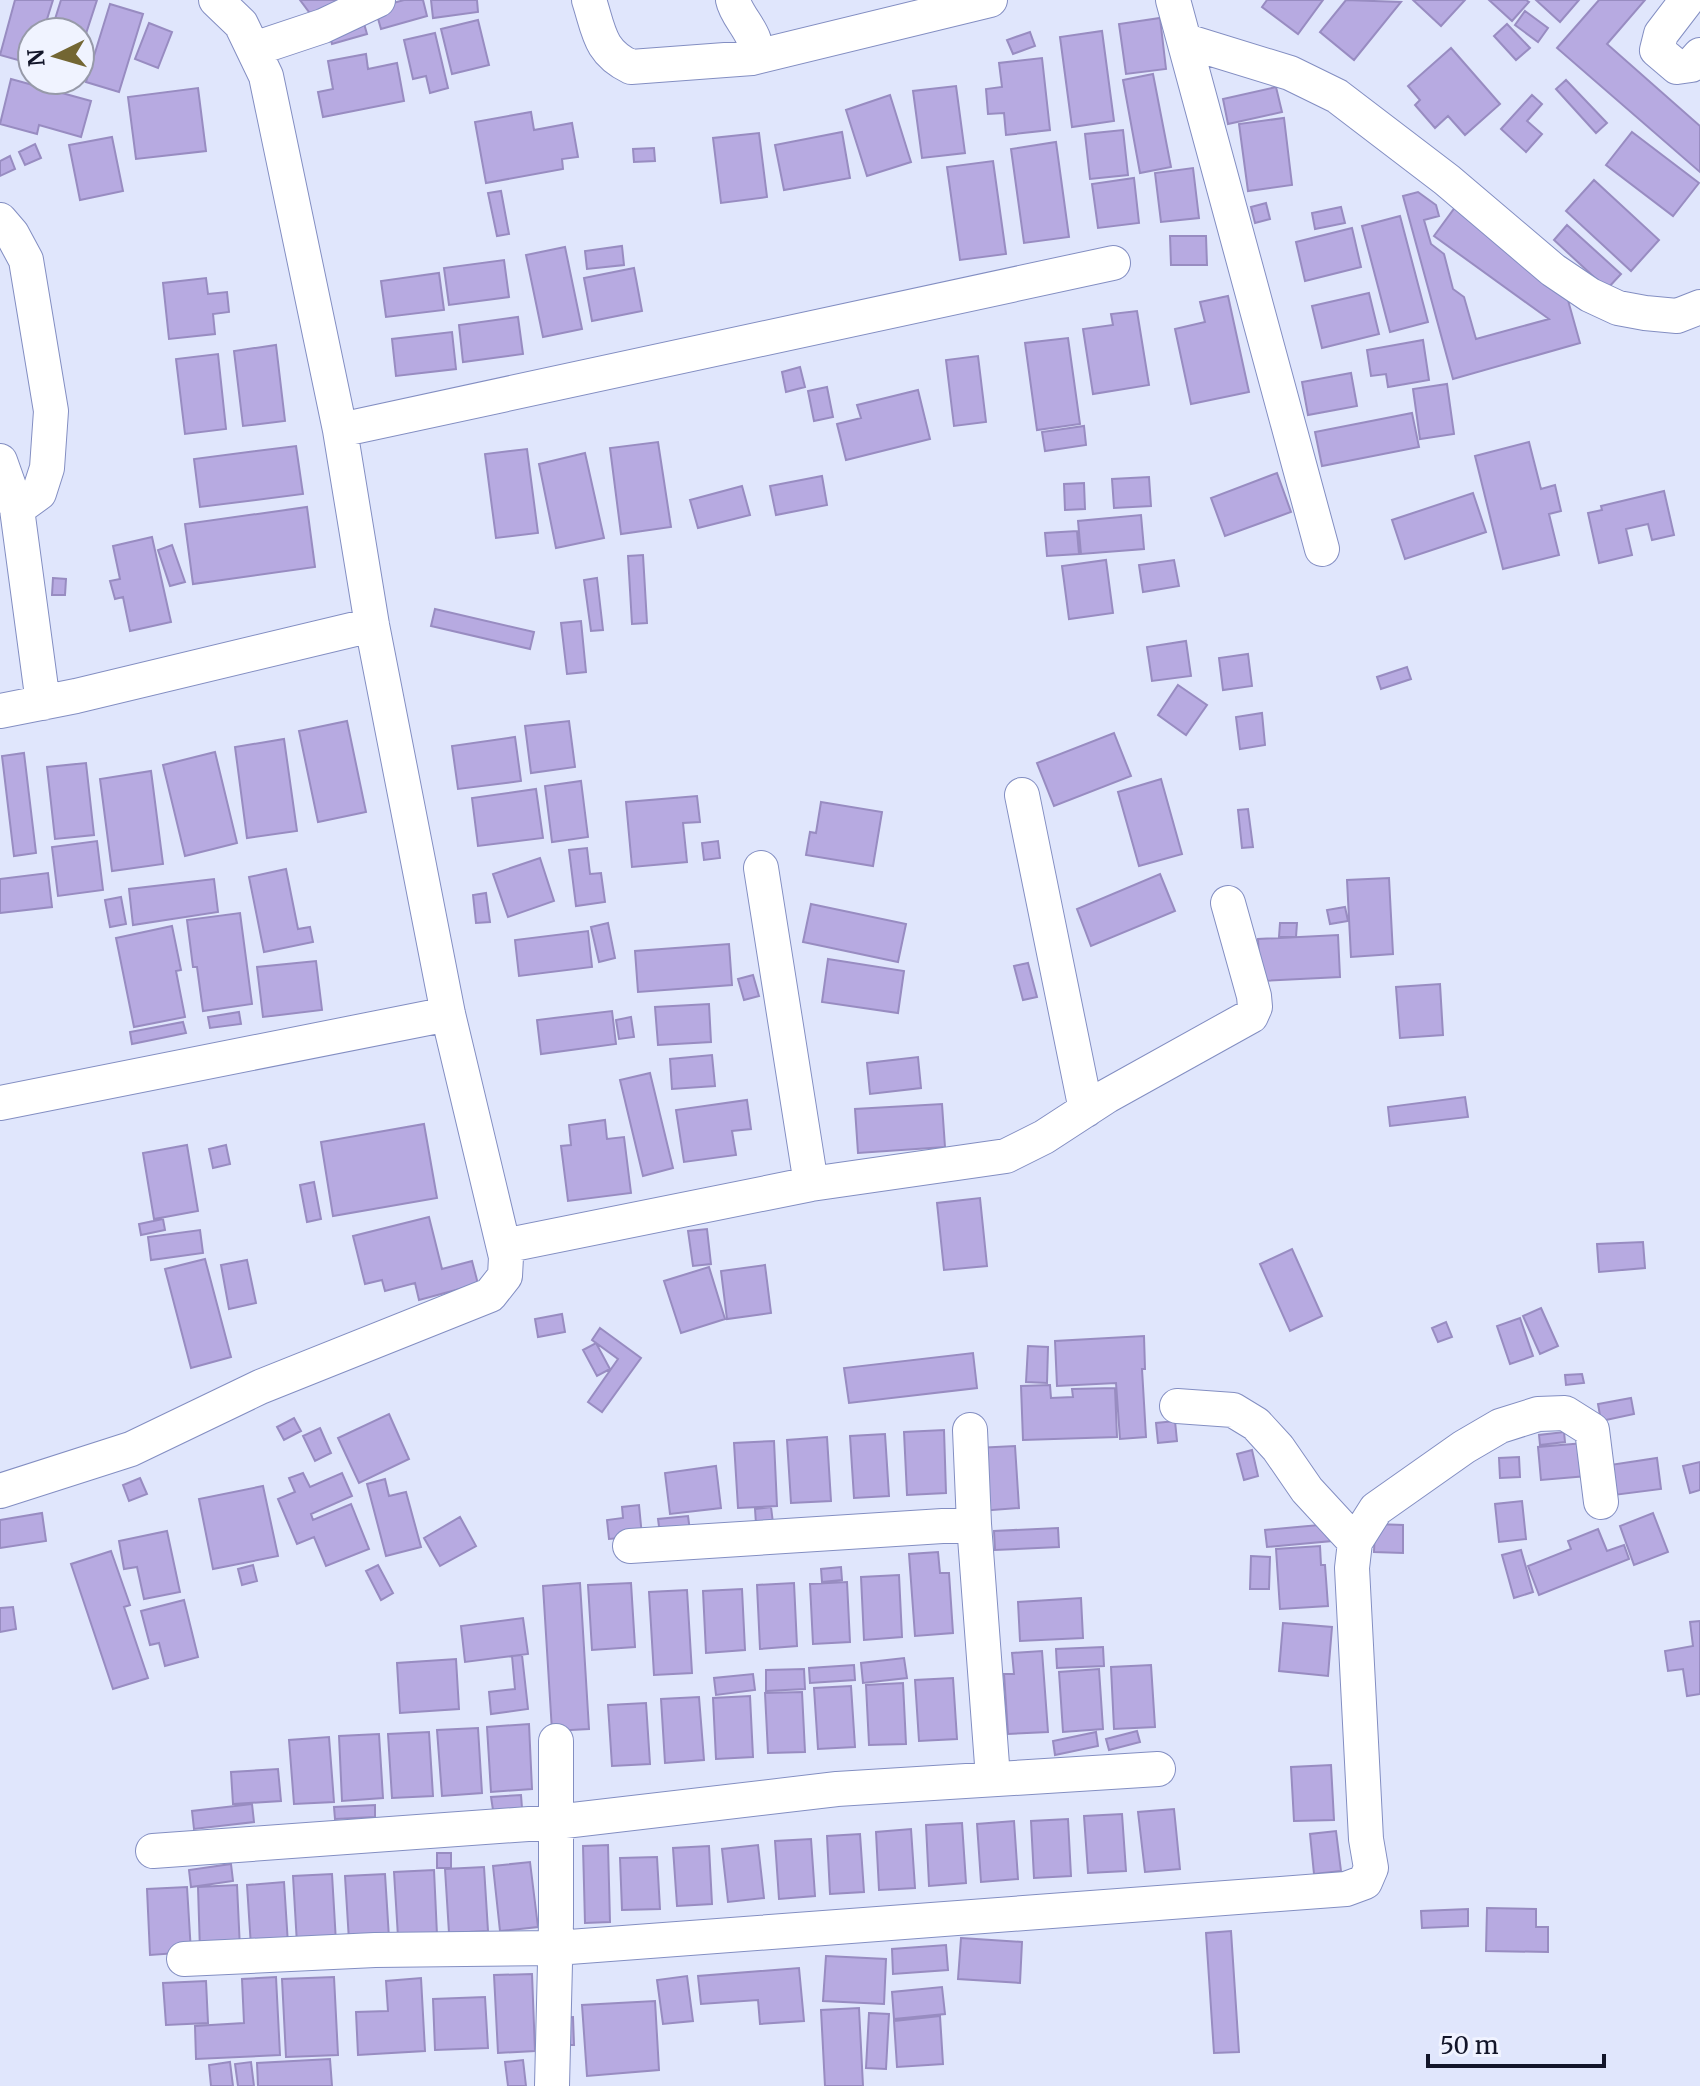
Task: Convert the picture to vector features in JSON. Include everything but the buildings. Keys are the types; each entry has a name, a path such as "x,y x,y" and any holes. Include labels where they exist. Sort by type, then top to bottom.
{"street":[{"path":"0,1491 131,1449 260,1387 490,1295 505,1276 504,1246 448,1014 372,625 340,430 266,76 241,24 216,0"},
{"path":"254,49 323,26 378,0"},
{"path":"589,0 602,42 614,59 631,67 752,58 990,0"},
{"path":"733,0 737,14 756,40 756,52 752,58"},
{"path":"1173,0 1322,549"},
{"path":"1687,0 1661,34 1657,50 1677,67 1691,65 1700,55"},
{"path":"1186,41 1290,73 1337,96 1447,180 1553,270 1590,295 1618,308 1645,313 1677,316 1700,307"},
{"path":"0,220 12,234 26,260 51,411 47,468 39,493 17,509"},
{"path":"340,430 1113,263"},
{"path":"0,461 17,509 43,703"},
{"path":"0,711 372,625"},
{"path":"1022,795 1086,1110"},
{"path":"761,868 811,1184"},
{"path":"504,1246 811,1184 1006,1156 1251,1016 1255,1007 1254,996 1228,903"},
{"path":"0,1103 448,1014"},
{"path":"1177,1406 1233,1410 1256,1424 1278,1448 1307,1490 1355,1542"},
{"path":"184,1959 375,1950 556,1948 1346,1889 1365,1882 1371,1868 1366,1839 1352,1568 1355,1542 1376,1509 1464,1447 1500,1426 1538,1414 1565,1413 1592,1430 1601,1502"},
{"path":"970,1430 993,1778"},
{"path":"630,1546 974,1524"},
{"path":"552,2086 556,1741"},
{"path":"153,1851 556,1822 837,1789 1158,1769"}]}
